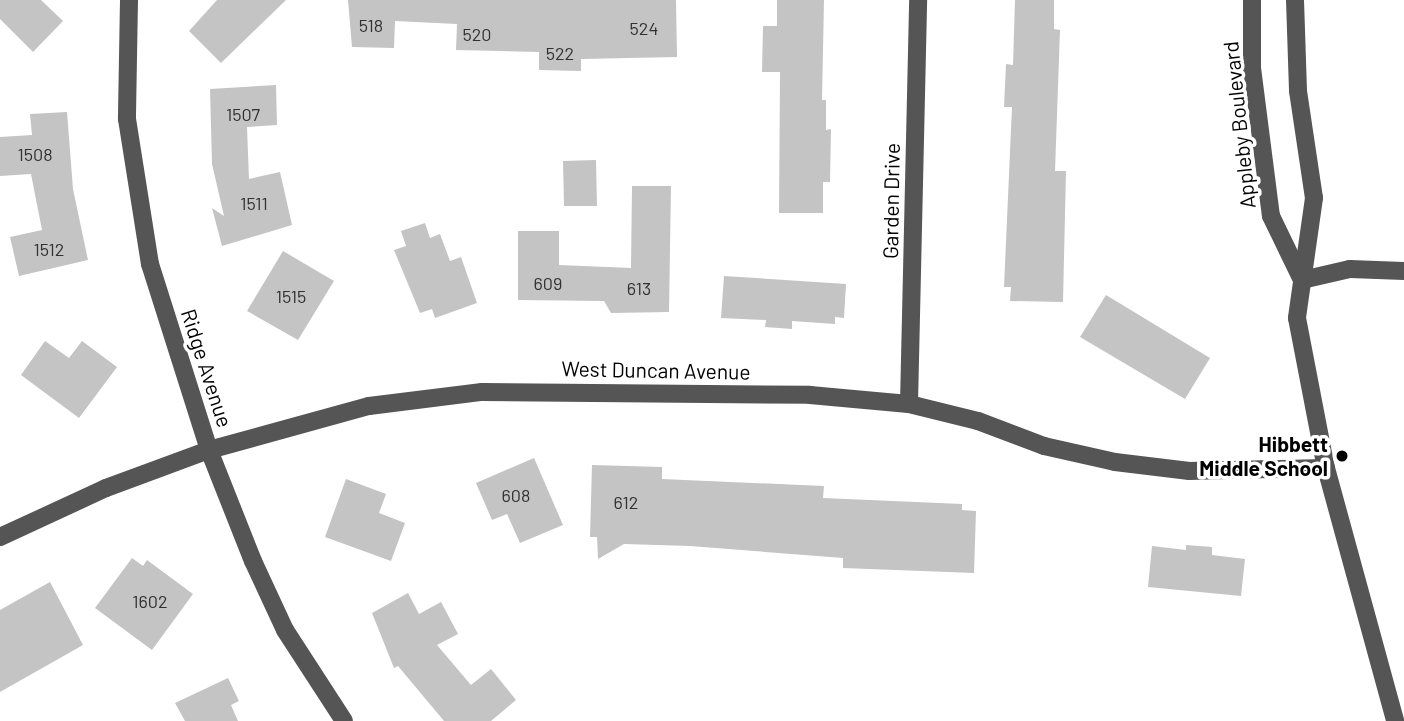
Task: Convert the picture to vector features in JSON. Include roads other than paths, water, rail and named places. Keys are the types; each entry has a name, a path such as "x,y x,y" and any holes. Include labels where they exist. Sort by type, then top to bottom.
{"street":[{"name":"Ridge Avenue","path":"129,0 128,119 135,188 150,264 209,450 285,630 344,721"},
{"name":"Garden Drive","path":"909,404 918,0"},
{"name":"Appleby Boulevard","path":"1252,0 1252,68 1271,216 1302,280"},
{"path":"1295,0 1298,91 1314,198 1297,318 1326,468 1395,721"},
{"path":"1302,280 1350,269 1404,271"},
{"name":"West Duncan Avenue","path":"0,537 106,488 209,450 369,406 482,392 810,395 909,404 978,421 1044,446 1115,462 1189,471 1326,468"}],"place":[{"name":"Hibbett Middle School","path":"1342,456"}]}
